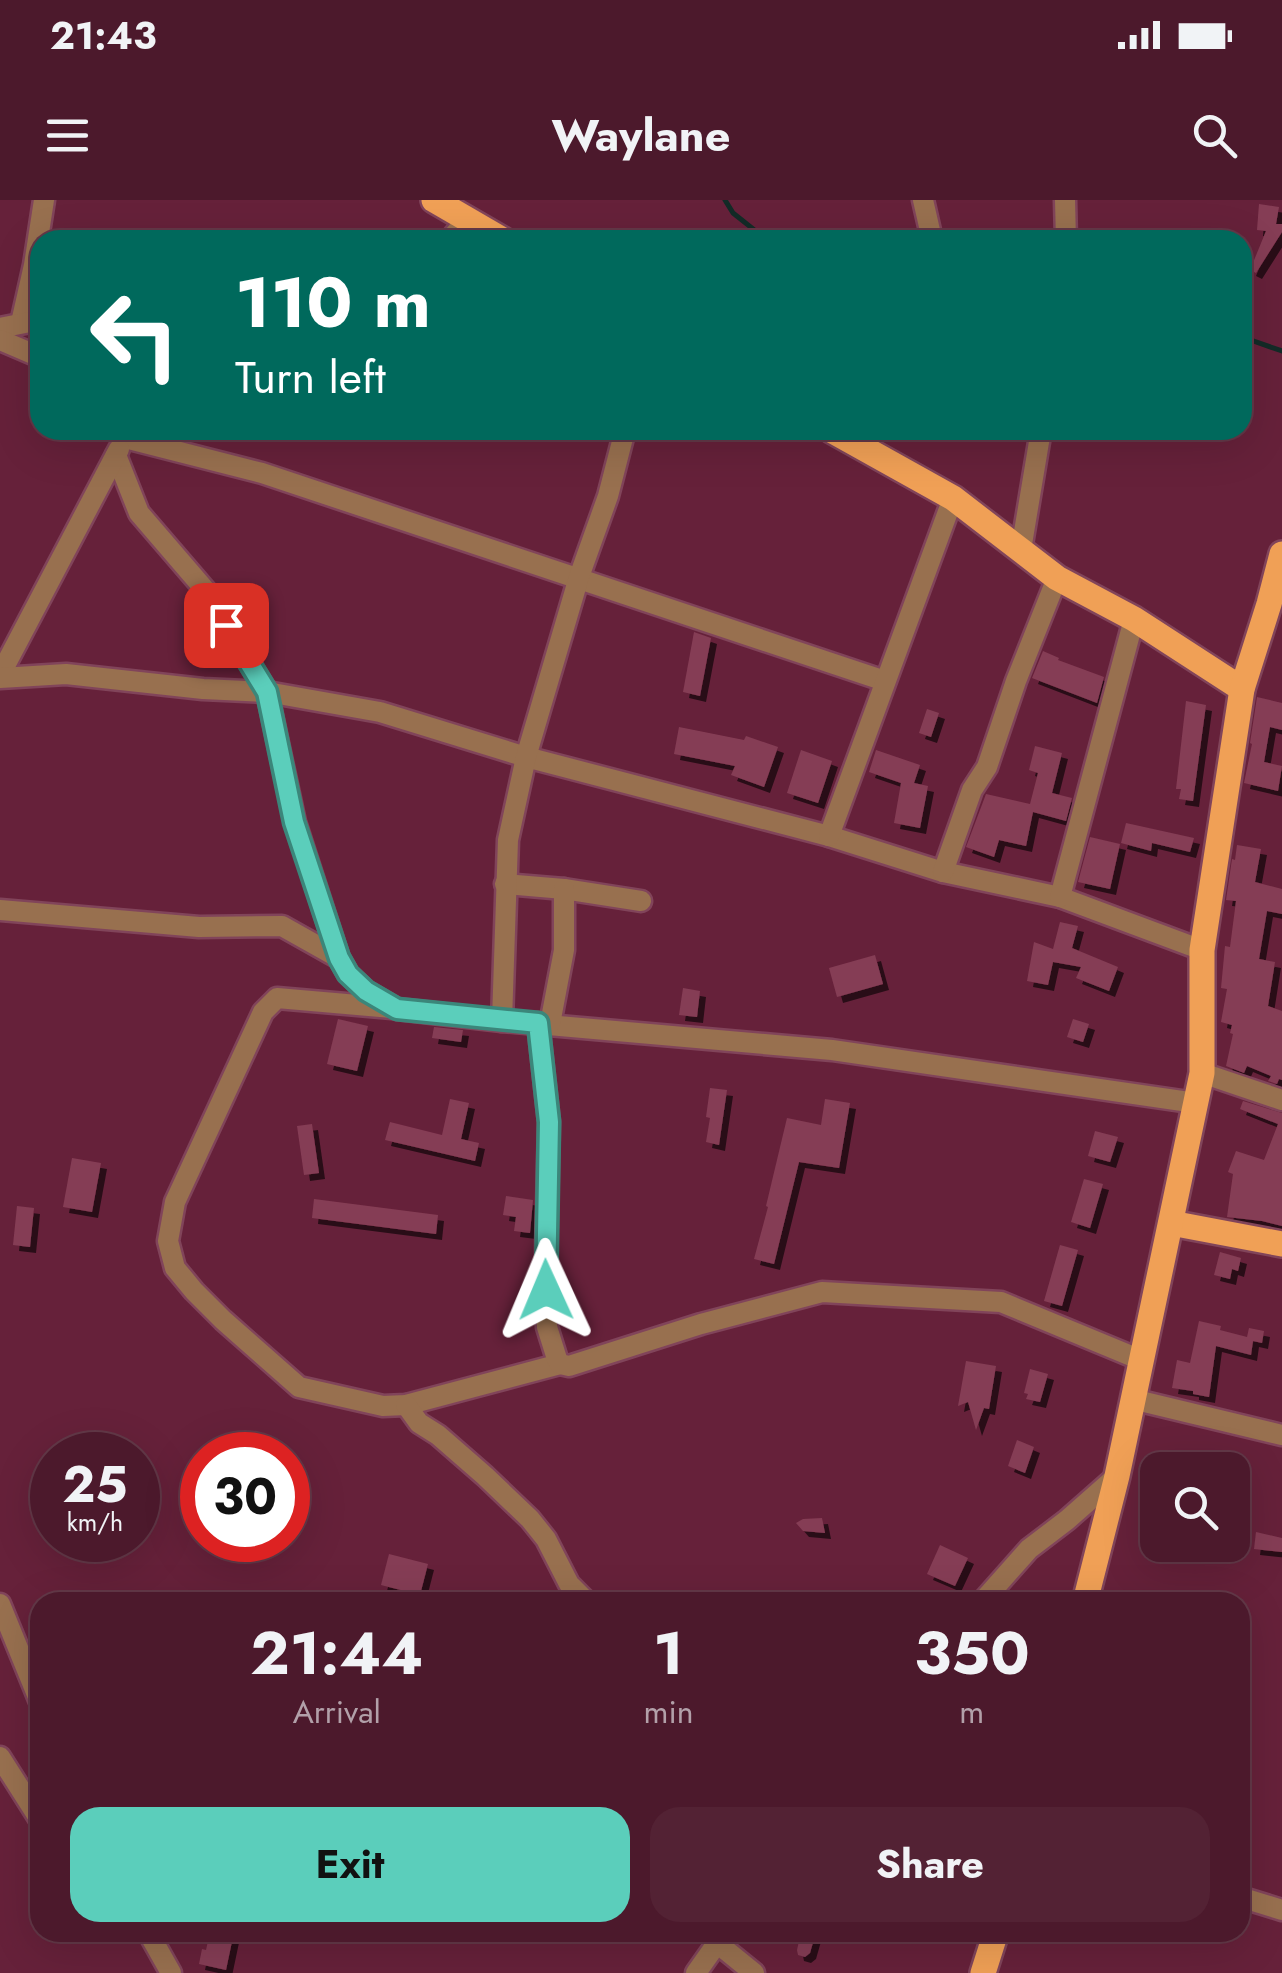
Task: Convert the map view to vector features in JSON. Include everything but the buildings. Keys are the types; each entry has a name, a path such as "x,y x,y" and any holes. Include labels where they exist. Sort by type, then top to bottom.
{"main road":[{"path":"434,200 488,230"},
{"path":"849,440 953,498 1056,578 1134,619 1242,688"},
{"path":"1088,1592 1117,1476 1202,1073 1202,950 1242,688 1276,605 1282,554"},
{"path":"1171,1223 1282,1244"},
{"path":"983,1973 993,1942"}],"street":[{"path":"39,230 44,200"},
{"path":"923,200 930,230"},
{"path":"1064,200 1066,230"},
{"path":"458,230 468,218"},
{"path":"0,328 30,321"},
{"path":"0,340 30,353"},
{"path":"502,1021 508,840 526,757 623,440"},
{"path":"1021,550 1038,440"},
{"path":"120,441 262,473 885,682"},
{"path":"120,441 0,676 66,674 267,692 380,712 526,757 829,836 944,872 1060,897 1202,950"},
{"path":"120,441 139,514 206,591 267,692 294,822 339,958 348,974 366,991 397,1009"},
{"path":"829,836 953,498"},
{"path":"944,872 972,790 987,767 1056,578"},
{"path":"1060,897 1134,619"},
{"path":"505,884 641,901"},
{"path":"560,1364 548,1327 549,1122 544,1024 564,950 564,890"},
{"path":"0,910 198,927 282,926 339,958"},
{"path":"1141,1360 1001,1302 822,1292 701,1324 569,1366 560,1364 406,1404 384,1406 299,1387 194,1291 176,1268 168,1242 175,1202 263,1012 277,998 832,1050 1196,1102"},
{"path":"1202,1073 1282,1100"},
{"path":"1132,1399 1282,1435"},
{"path":"406,1404 419,1422 530,1519 576,1592"},
{"path":"991,1592 1029,1549 1117,1476"},
{"path":"0,1604 30,1678"},
{"path":"0,1758 30,1804"},
{"path":"1250,1900 1282,1910"},
{"path":"154,1942 171,1973"},
{"path":"696,1973 718,1942"},
{"path":"725,1942 754,1973"}],"waterway":[{"path":"725,200 733,213 754,230"},
{"path":"1252,340 1282,351"}],"route":[{"path":"226,625 267,692 294,822 339,958 348,974 366,991 397,1009 538,1023 549,1122 546,1290"}]}
